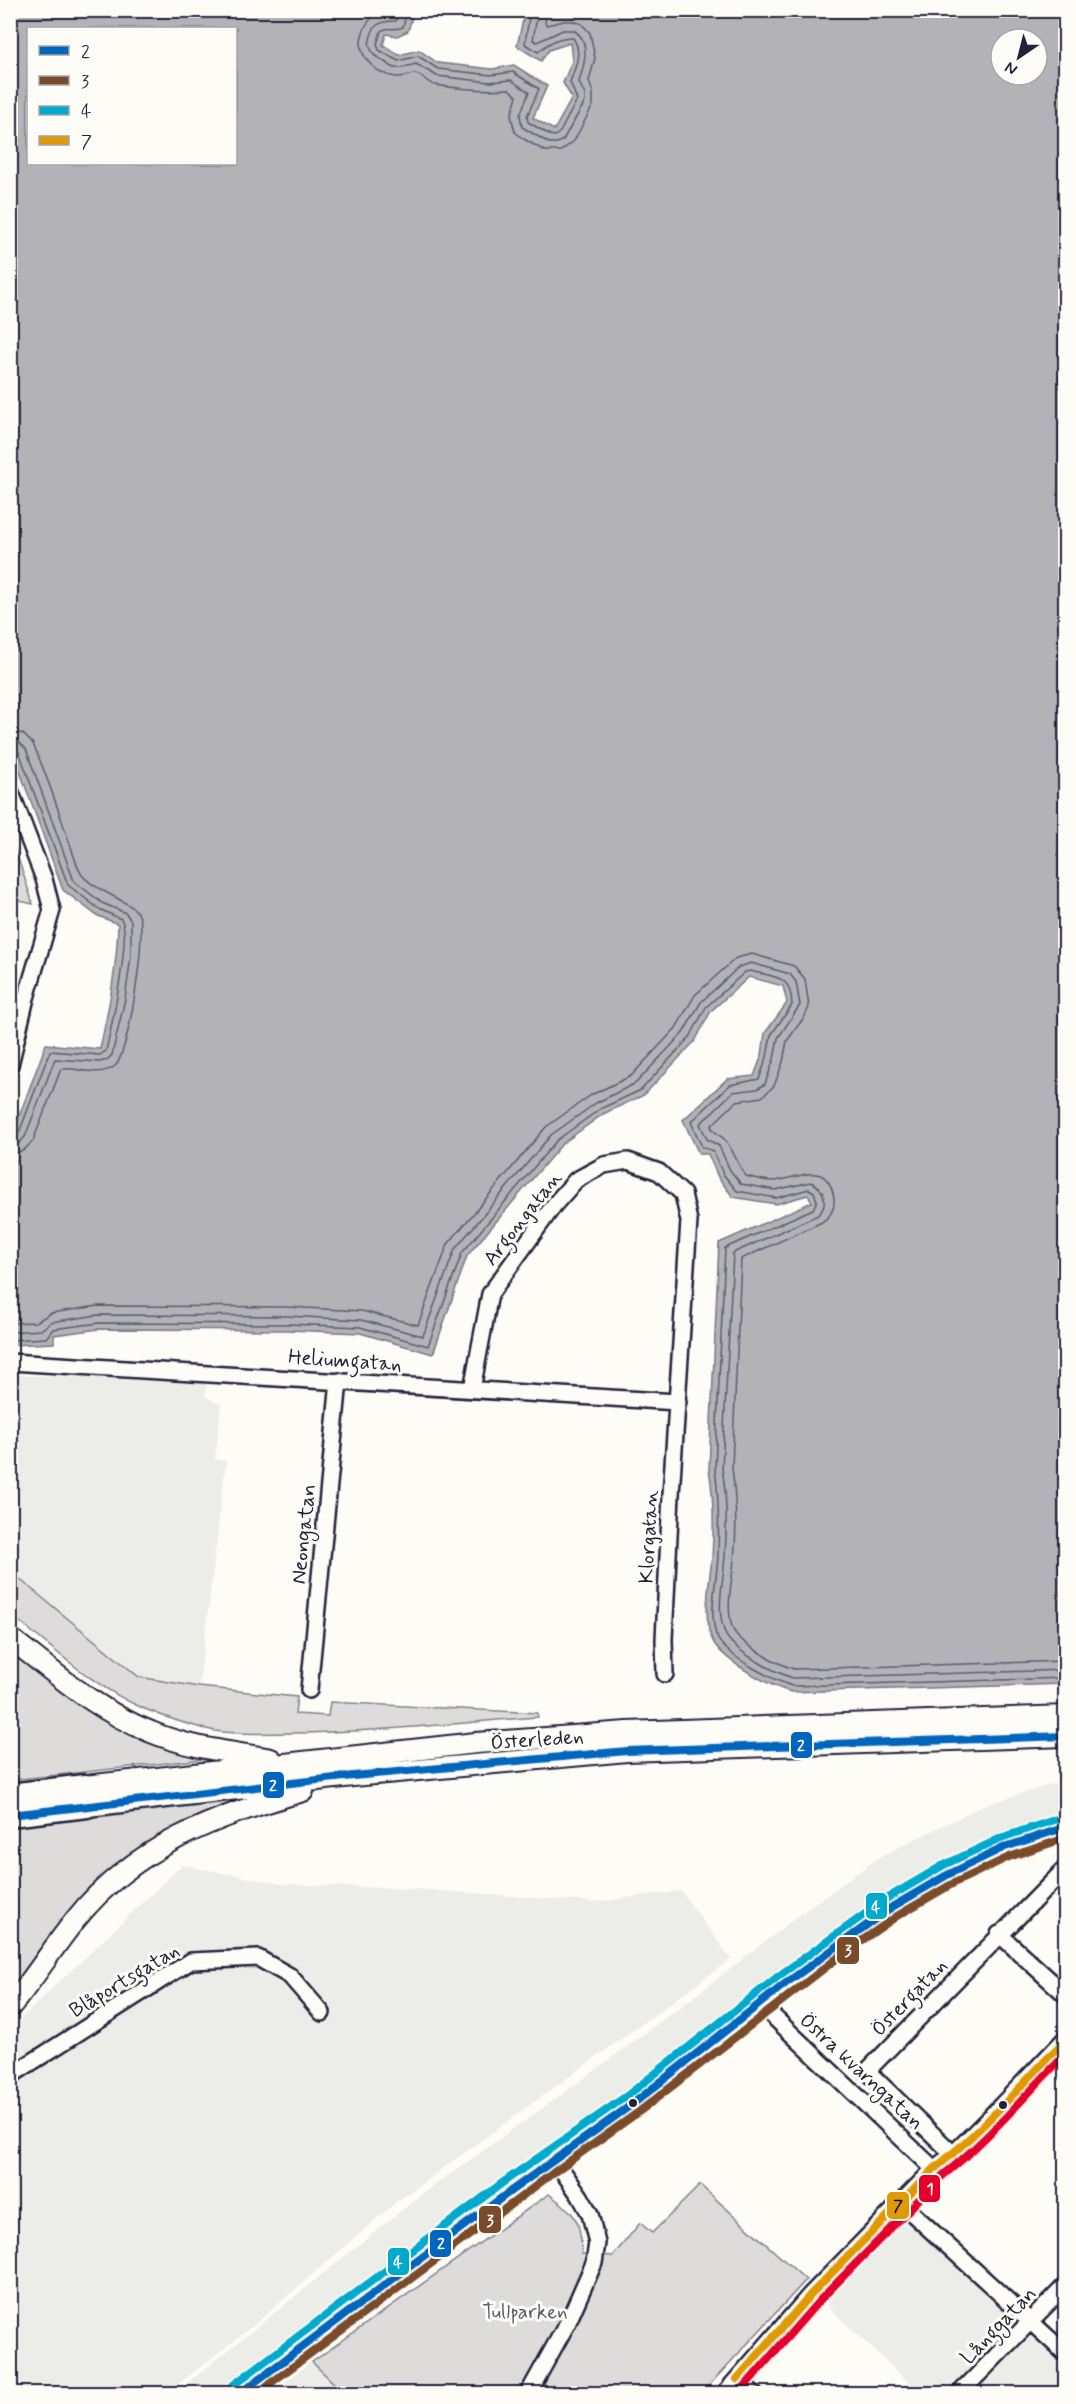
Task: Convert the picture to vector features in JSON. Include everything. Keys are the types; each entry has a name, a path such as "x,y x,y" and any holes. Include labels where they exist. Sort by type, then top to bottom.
{"highway":[{"name":"Österleden","path":"10,1795 86,1796"},
{"name":"Österleden","path":"10,1815 86,1796"}],"main road":[{"path":"10,1638 83,1696 120,1718 152,1733 203,1747 295,1763"},
{"name":"Österleden","path":"86,1796 295,1763 476,1743 627,1732 1065,1716"},
{"name":"Österleden","path":"86,1796 352,1776 627,1751 1065,1736"},
{"path":"10,2007 76,1919 112,1880 134,1862 204,1825 252,1806 352,1776"},
{"path":"238,2394 633,2103 869,1923 924,1886 986,1854 1040,1833 1065,1827"}],"street":[{"path":"10,790 44,879 52,910 26,998 10,1065"},
{"name":"Argongatan","path":"472,1389 490,1294 554,1205 576,1180 604,1165 628,1161 659,1172 683,1194 689,1221 678,1402"},
{"name":"Heliumgatan","path":"10,1362 678,1402"},
{"name":"Neongatan","path":"309,1690 339,1381"},
{"name":"Klorgatan","path":"665,1674 664,1639 678,1402"},
{"name":"Östergatan","path":"953,2154 867,2071 999,1935 1063,1875"},
{"path":"999,1935 1065,1995"},
{"name":"Blåportsgatan","path":"10,2076 191,1961 258,1958 290,1976 322,2013"},
{"name":"Östra kvarngatan","path":"760,2004 934,2169"},
{"path":"724,2394 810,2295 934,2169 953,2154 1065,2038"},
{"path":"528,2394 568,2322 594,2263 597,2243 590,2214 554,2159"},
{"path":"900,2203 1065,2354"},
{"name":"Långgatan","path":"959,2394 1065,2285"},
{"path":"737,2379 754,2394"}],"shaded area":[{"path":"11,1375 207,1381 205,1396 221,1405 215,1459 226,1461 199,1687 139,1677 11,1572"},
{"path":"1065,1780 1065,1816 1016,1829 948,1858 885,1894 654,2067 553,2150 225,2393 174,2394 422,2194 571,2088 811,1906 881,1856 982,1806"},
{"path":"182,1865 282,1884 415,1889 594,1902 681,1891 731,1959 395,2203 254,2325 167,2393 11,2394 11,2028"},
{"path":"907,2216 1024,2324 1065,2366 1065,2393 920,2393 834,2313 827,2303"},
{"path":"311,2362 344,2393 270,2394"}],"green space":[{"path":"11,837 33,904 11,899"},
{"path":"11,1572 139,1677 199,1687 297,1697 295,1714 328,1716 330,1702 537,1713 538,1717 323,1732 234,1733 197,1727 145,1709 109,1690 11,1615"},
{"path":"10,1648 61,1689 115,1725 162,1746 213,1758 11,1780"},
{"path":"235,1801 235,1806 185,1824 160,1836 135,1851 112,1870 11,1998 10,1976 16,1932 11,1916 11,1827"},
{"name":"Tullparken","path":"700,2185 806,2280 702,2393 344,2393 312,2362 549,2194 566,2207 575,2218 580,2232 582,2254 613,2256 640,2223 652,2233"}],"water":[{"path":"11,10 414,11 408,31 397,36 386,34 383,45 399,55 419,50 438,63 492,69 514,65 547,86 533,118 554,130 572,98 563,83 572,61 570,43 549,50 541,61 517,46 525,11 1065,11 1065,1684 791,1692 760,1679 728,1658 714,1643 710,1634 707,1601 713,1524 709,1469 719,1243 812,1202 808,1195 776,1204 733,1197 718,1177 708,1154 699,1154 683,1120 727,1079 754,1076 762,1055 765,1033 787,1003 783,986 749,977 711,1011 695,1041 644,1095 603,1114 562,1144 467,1256 433,1354 360,1333 287,1330 99,1329 54,1335 54,1343 11,1345 11,1138 46,1044 100,1049 114,971 118,924 96,915 63,890 11,747"}],"transit line":[{"name":"2","path":"10,1815 353,1776 627,1751 1066,1736"},
{"name":"4","path":"232,2386 505,2181 628,2095 780,1975 886,1899 942,1866 1001,1838 1063,1817"},
{"name":"2","path":"239,2394 512,2190 634,2103 786,1983 892,1907 947,1875 1005,1847 1066,1827"},
{"name":"3","path":"256,2394 640,2111 844,1953 897,1916 952,1884 1009,1857 1066,1838"},
{"name":"7","path":"737,2379 810,2295 934,2169 986,2123 1066,2039"},
{"name":"1","path":"738,2394 818,2302 941,2177 990,2133 1066,2054"}]}
